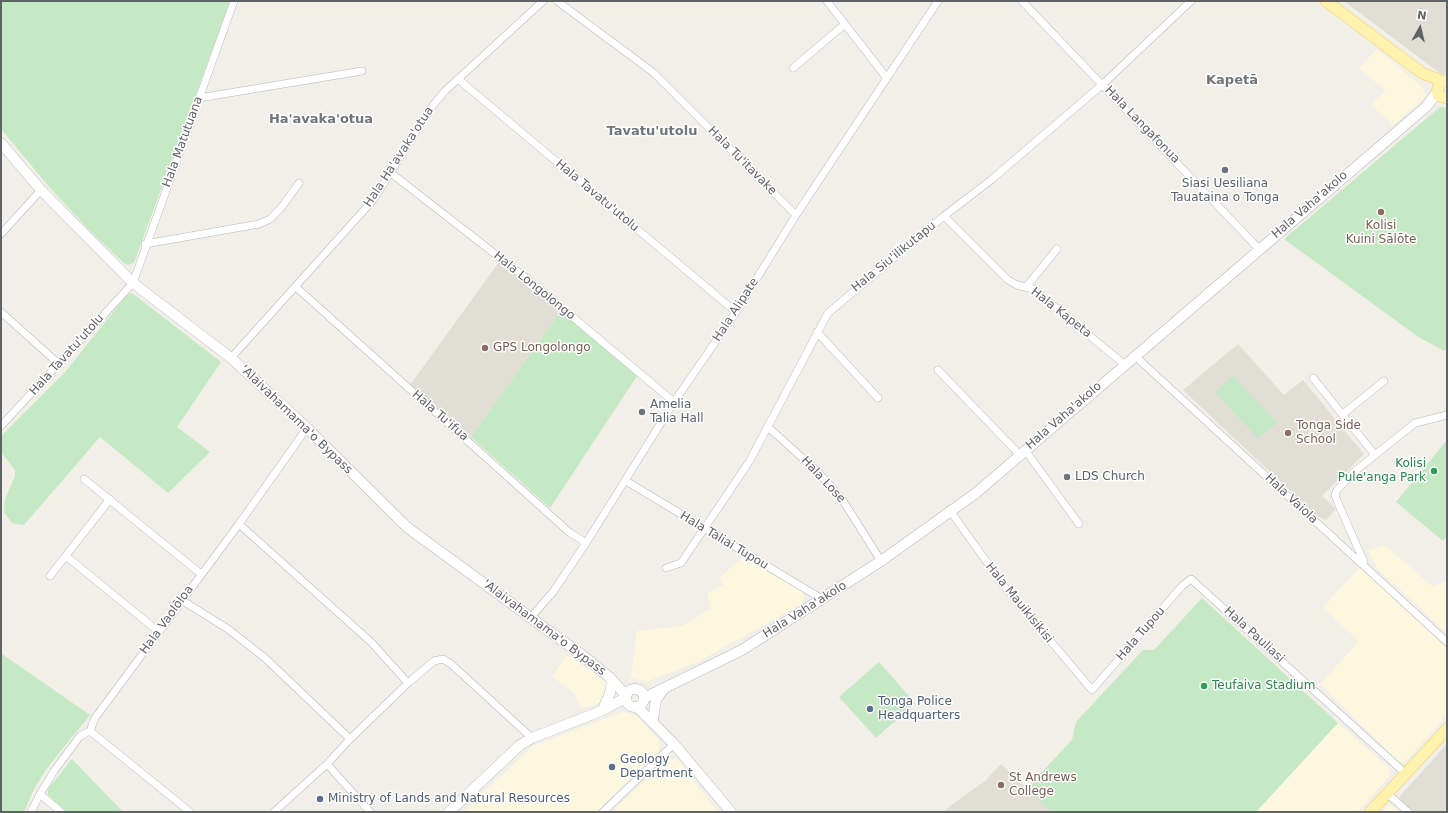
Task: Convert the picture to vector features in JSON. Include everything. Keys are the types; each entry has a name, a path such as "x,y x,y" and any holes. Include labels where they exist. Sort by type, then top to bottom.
{"main road":[{"path":"1326,1 1422,73 1442,90"},
{"name":"Hala Vaha'akolo","path":"449,812 520,745 532,738 602,710 668,686 742,650 881,561 951,512 976,493 1022,452 1260,250 1340,179 1427,106 1442,90"},
{"name":"'Alaivahamama'o Bypass","path":"1,143 42,190 132,282 231,358 306,428 408,528 611,678 634,698"},
{"path":"602,710 610,693 611,678"},
{"path":"655,723 656,700 668,686"},
{"path":"634,698 731,812"},
{"path":"1370,812 1447,729"}],"street":[{"name":"Hala Matutuana","path":"132,282 234,1"},
{"name":"Hala Ha'avaka'otua","path":"231,358 374,199 430,109 458,79 543,1"},
{"name":"Hala Tu'itavake","path":"557,1 634,56 654,73 796,215"},
{"path":"827,1 886,77"},
{"name":"Hala Alipate","path":"531,618 553,592 586,543 674,402 736,312 796,215 886,77 938,1"},
{"name":"Hala Langafonua","path":"1022,1 1103,84 1260,250"},
{"name":"Hala Siu'ilikutapu","path":"666,568 681,563 705,530 749,462 817,332 834,306 944,216 991,180 1103,84 1191,1"},
{"path":"793,68 845,24"},
{"path":"199,98 362,71"},
{"name":"Hala Tavatu'utolu","path":"458,79 736,312"},
{"name":"Hala Longolongo","path":"391,173 530,282 674,402"},
{"path":"146,244 259,224 270,219 281,208 299,183"},
{"path":"1,234 42,190"},
{"name":"Hala Kapeta","path":"944,216 1008,280 1017,285 1033,289 1125,365"},
{"path":"1026,287 1058,248"},
{"name":"Hala Tavatu'utolu","path":"1,426 132,282"},
{"name":"Hala Tu'ifua","path":"296,287 570,532 586,543"},
{"path":"1,312 59,364"},
{"path":"817,332 878,398"},
{"name":"Hala Vaiola","path":"1135,356 1179,394 1313,520 1447,642"},
{"path":"938,370 1022,452 1079,524"},
{"path":"1313,378 1344,414 1374,455"},
{"path":"1344,414 1384,381"},
{"path":"1365,566 1335,495 1341,485 1374,455 1418,421 1447,415"},
{"name":"Hala Lose","path":"768,427 818,472 842,499 881,561"},
{"name":"Hala Vaolōloa","path":"31,812 40,794 80,736 90,731 95,718 183,601 306,428"},
{"path":"84,479 201,574"},
{"name":"Hala Taliai Tupou","path":"626,481 705,530 822,599"},
{"path":"50,576 110,499"},
{"name":"Hala Mauikisikisi","path":"951,512 1004,586 1092,690"},
{"path":"239,524 371,642 408,683"},
{"path":"66,556 159,632"},
{"name":"Hala Tupou","path":"1092,690 1182,586 1191,578"},
{"name":"Hala Pauliasi","path":"1191,578 1405,773"},
{"path":"183,601 228,629 265,658 350,739"},
{"path":"274,812 327,764 350,739 408,683 434,661 443,659 451,664 532,738"},
{"path":"90,731 190,812"},
{"path":"603,812 674,744"},
{"path":"327,764 370,812"},
{"path":"1387,793 1408,812"},
{"path":"40,794 61,812"}],"shaded area":[{"path":"1344,1 1447,1 1447,74 1441,74"},
{"path":"1377,49 1422,87 1426,96 1393,125 1371,105 1386,91 1359,68"},
{"name":"GPS Longolongo","path":"499,262 561,311 471,437 410,385"},
{"name":"Tonga Side School","path":"1238,344 1284,395 1303,380 1364,454 1322,496 1336,509 1326,520 1317,516 1183,390"},
{"path":"1385,545 1433,587 1447,580 1447,633 1377,568 1368,550"},
{"path":"743,557 804,593 803,603 698,662 646,682 631,678 637,631 683,626 711,608 707,594 723,585 719,578"},
{"path":"1361,566 1447,649 1447,715 1405,762 1399,762 1320,684 1359,641 1323,607"},
{"path":"567,655 608,683 606,701 581,709 574,693 552,676"},
{"path":"623,712 638,716 659,741 659,751 596,812 464,812 533,746"},
{"path":"1338,723 1390,769 1389,777 1357,812 1256,812"},
{"path":"1447,744 1447,812 1412,812 1401,803 1400,796"},
{"path":"676,758 718,812 612,812 667,760"},
{"name":"St Andrews College","path":"1001,764 1052,812 942,812 985,781"},
{"path":"1390,804 1399,812 1383,812"}],"green space":[{"path":"230,1 134,263 126,265 92,233 51,189 1,129 1,2"},
{"name":"Kolisi Kuini Sālōte","path":"1440,107 1447,108 1447,348 1444,351 1417,336 1284,239"},
{"path":"132,293 221,362 177,427 210,452 168,493 100,437 24,525 12,523 4,512 5,499 15,476 15,470 1,452 1,436 66,371 126,296"},
{"path":"561,311 637,376 550,508 471,437"},
{"path":"1233,376 1277,423 1258,438 1215,392"},
{"name":"Kolisi Pule'anga Park","path":"1447,440 1447,537 1443,541 1396,502"},
{"name":"Teufaiva Stadium","path":"1202,598 1338,723 1256,812 1052,812 1026,789 1072,740 1076,722 1143,650 1154,650"},
{"path":"2,654 90,715 47,768 34,789 24,812 1,812"},
{"path":"879,662 915,703 876,738 839,697"},
{"path":"72,759 123,812 67,812 48,795 48,789"}],"place":[{"name":"Siasi Uesiliana Tauataina o Tonga","path":"1225,170"},
{"name":"Kolisi Kuini Sālōte","path":"1381,212"},
{"name":"GPS Longolongo","path":"485,348"},
{"name":"Amelia Talia Hall","path":"642,412"},
{"name":"Tonga Side School","path":"1288,433"},
{"name":"Kolisi Pule'anga Park","path":"1434,471"},
{"name":"LDS Church","path":"1067,477"},
{"name":"Teufaiva Stadium","path":"1204,686"},
{"name":"Tonga Police Headquarters","path":"870,709"},
{"name":"Geology Department","path":"612,767"},
{"name":"St Andrews College","path":"1001,785"},
{"name":"Ministry of Lands and Natural Resources","path":"320,799"}],"district":[{"name":"Kapetā","path":"1232,81"},
{"name":"Ha'avaka'otua","path":"321,120"},
{"name":"Tavatu'utolu","path":"652,132"}]}
